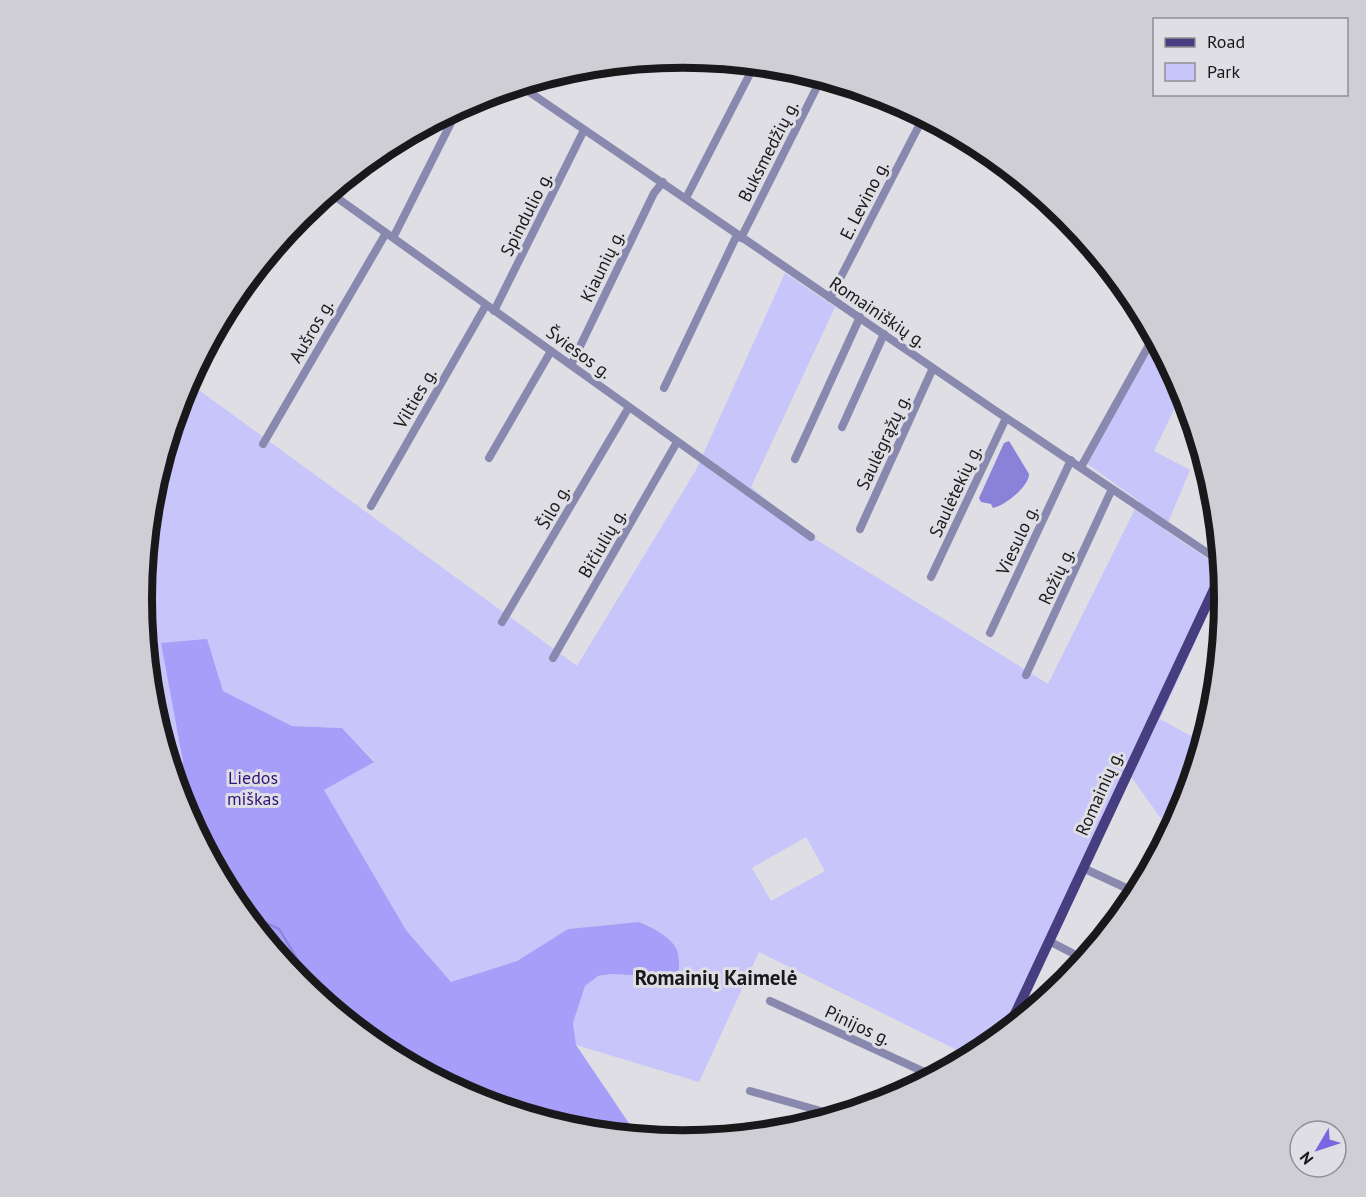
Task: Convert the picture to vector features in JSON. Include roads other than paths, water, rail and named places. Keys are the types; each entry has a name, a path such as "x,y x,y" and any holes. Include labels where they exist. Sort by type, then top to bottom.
{"main road":[{"name":"Romainių g.","path":"1023,1006 1049,940 1214,589"}],"street":[{"path":"687,198 751,72"},
{"name":"Buksmedžių g.","path":"664,388 739,236 818,86"},
{"name":"Romainiškių g.","path":"528,91 1212,556"},
{"name":"Aušros g.","path":"263,444 389,236 452,120"},
{"name":"E. Levino g.","path":"830,298 920,123"},
{"name":"Spindulio g.","path":"494,311 584,130"},
{"name":"Kiaunių g.","path":"571,365 654,193 663,182"},
{"name":"Šviesos g.","path":"336,197 810,537"},
{"name":"Vilties g.","path":"371,506 486,305"},
{"path":"795,459 860,317"},
{"path":"842,427 884,334"},
{"path":"1081,467 1149,345"},
{"path":"489,458 551,351"},
{"name":"Saulėgrąžų g.","path":"860,529 933,368"},
{"name":"Šilo g.","path":"502,622 629,407"},
{"name":"Saulėtekių g.","path":"931,577 1006,418"},
{"name":"Bičiulių g.","path":"553,658 677,442"},
{"name":"Viesulo g.","path":"990,633 1071,460"},
{"name":"Rožių g.","path":"1026,675 1112,489"},
{"path":"1083,868 1128,889"},
{"path":"1049,940 1076,955"},
{"name":"Pinijos g.","path":"770,1001 924,1072"},
{"path":"750,1091 820,1111"}],"waterway":[{"path":"261,920 279,929 304,970"}],"district":[{"name":"Romainių Kaimelė","path":"716,977"}],"park label":[{"name":"Liedos miškas","path":"253,787"}]}
